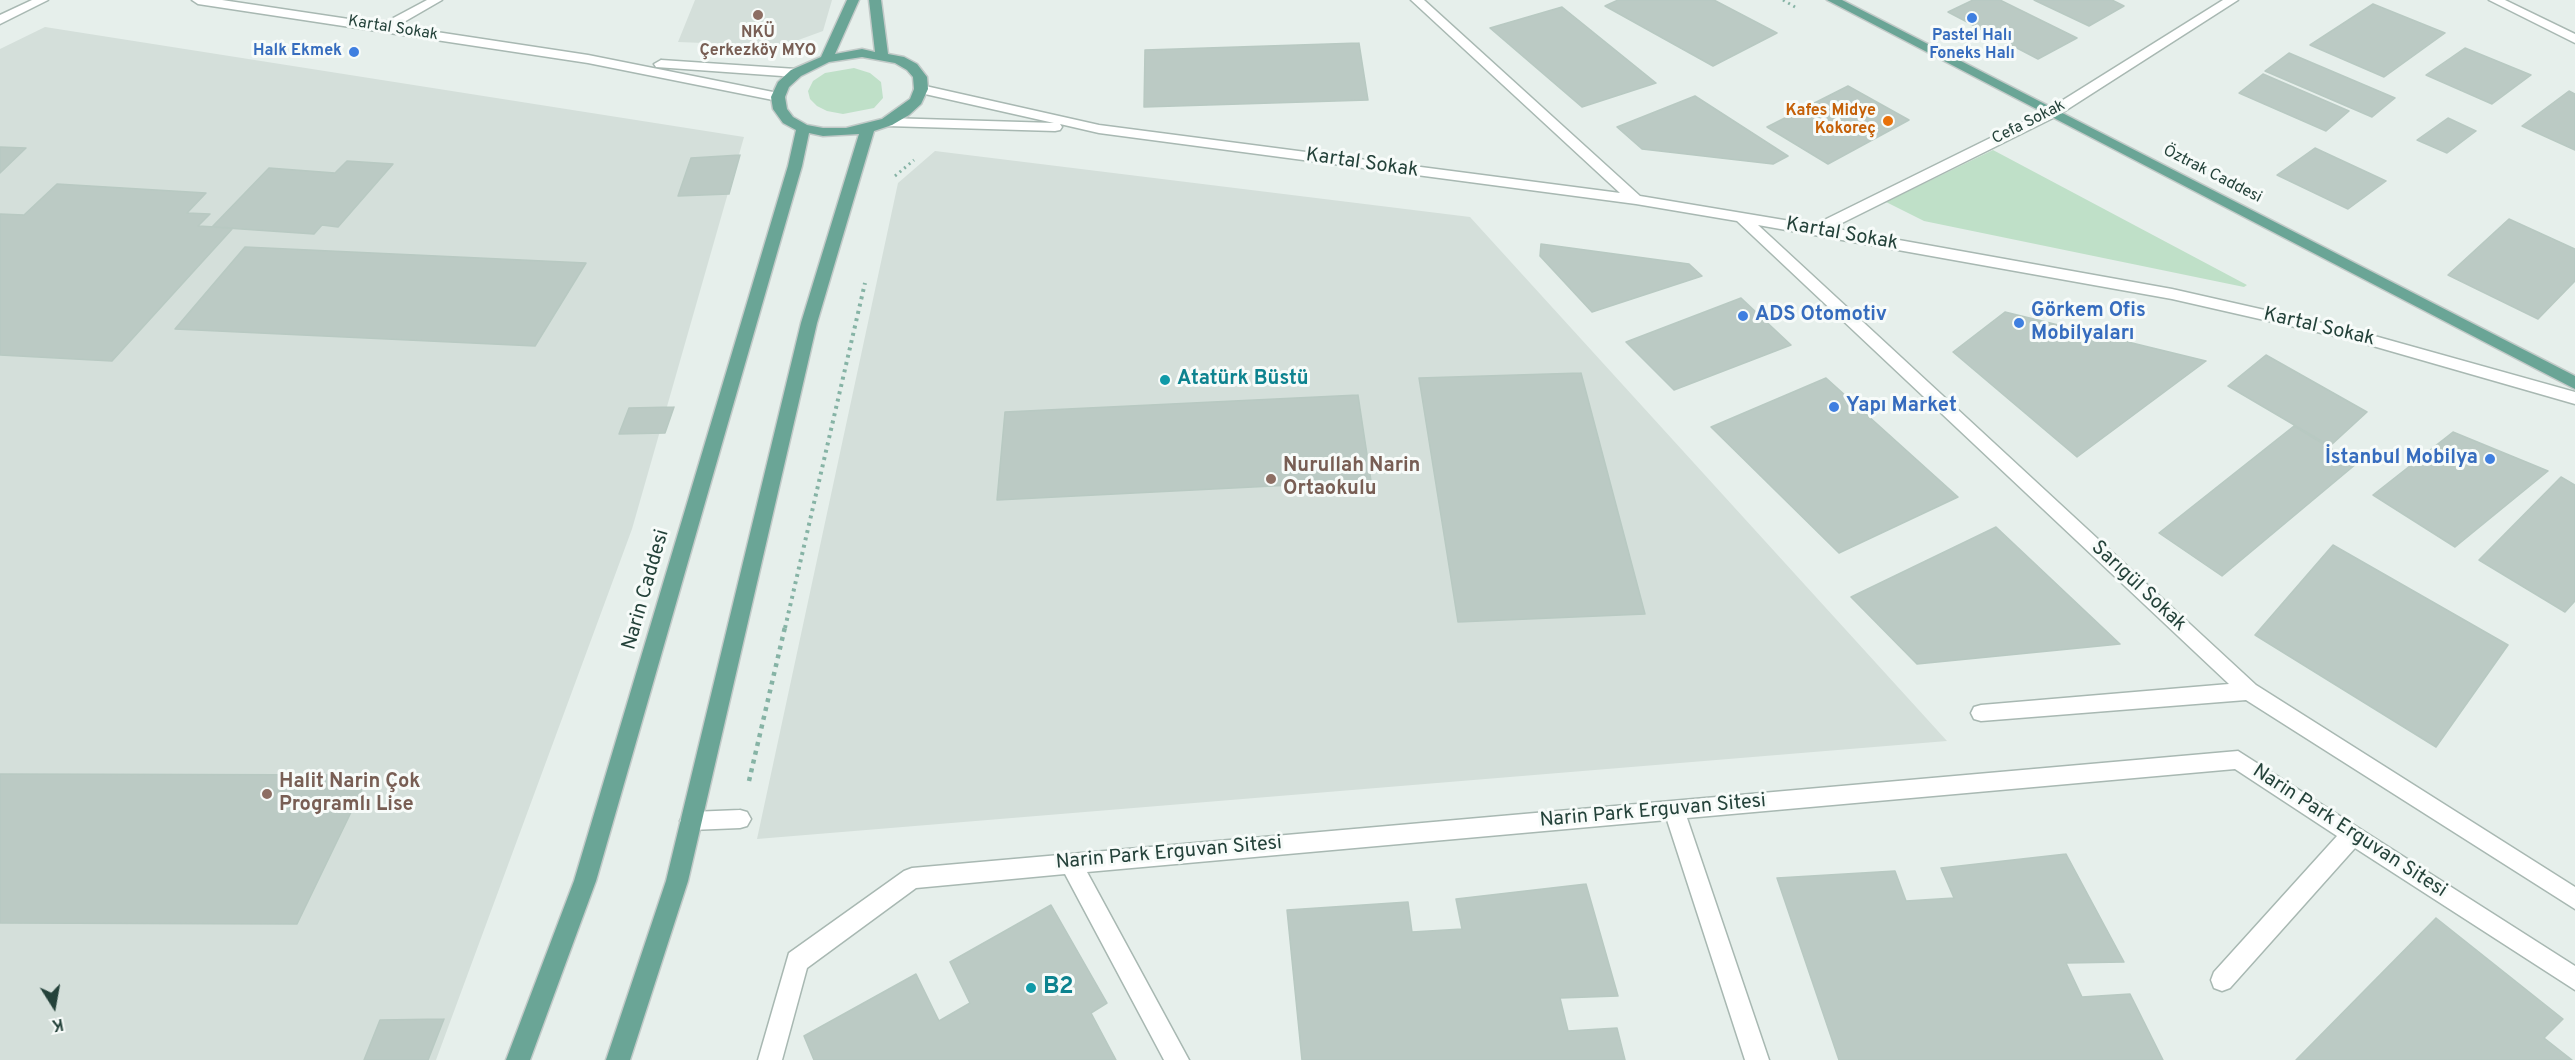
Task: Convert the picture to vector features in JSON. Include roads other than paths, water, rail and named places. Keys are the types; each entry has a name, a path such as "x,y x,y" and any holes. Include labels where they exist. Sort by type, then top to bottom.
{"main road":[{"path":"826,59 853,0"},
{"path":"875,0 882,55"},
{"name":"Öztrak Caddesi","path":"1833,0 2575,383"},
{"path":"862,53 882,55 912,67 920,77 921,89 916,101 888,122 846,132 823,132 803,128 788,120 780,109 778,97 783,85 796,73 826,59 862,53"},
{"name":"Narin Caddesi","path":"518,1060 585,881 792,177 803,128"},
{"path":"618,1060 678,881 809,323 868,128"}],"street":[{"path":"0,20 42,0"},
{"name":"Kartal Sokak","path":"198,0 588,59"},
{"path":"387,27 436,0"},
{"path":"1417,0 1635,200"},
{"name":"Cefa Sokak","path":"1816,230 2052,113 2232,0"},
{"path":"2495,0 2575,39"},
{"path":"588,59 796,73"},
{"path":"588,59 778,97"},
{"path":"921,89 1099,129"},
{"path":"888,122 1099,129"},
{"name":"Kartal Sokak","path":"1099,129 1635,200 2172,294 2353,335 2575,398"},
{"name":"Sarıgül Sokak","path":"1743,219 2249,691 2575,899"},
{"path":"1981,713 2249,691"},
{"name":"Narin Park Erguvan Sitesi","path":"770,1060 797,961 912,878 2238,760 2575,979"},
{"path":"1674,810 1757,1060"},
{"path":"691,821 740,819"},
{"path":"2222,980 2352,834"},
{"path":"1070,863 1177,1060"}],"place":[{"name":"NKÜ Çerkezköy MYO","path":"758,15"},
{"name":"Pastel Halı Foneks Halı","path":"1972,18"},
{"name":"Halk Ekmek","path":"354,52"},
{"name":"Kafes Midye Kokoreç","path":"1888,121"},
{"name":"ADS Otomotiv","path":"1743,316"},
{"name":"Görkem Ofis Mobilyaları","path":"2019,323"},
{"name":"Atatürk Büstü","path":"1165,380"},
{"name":"Yapı Market","path":"1834,407"},
{"name":"İstanbul Mobilya","path":"2490,459"},
{"name":"Nurullah Narin Ortaokulu","path":"1271,479"},
{"name":"Halit Narin Çok Programlı Lise","path":"267,794"},
{"name":"B2","path":"1031,988"}]}
